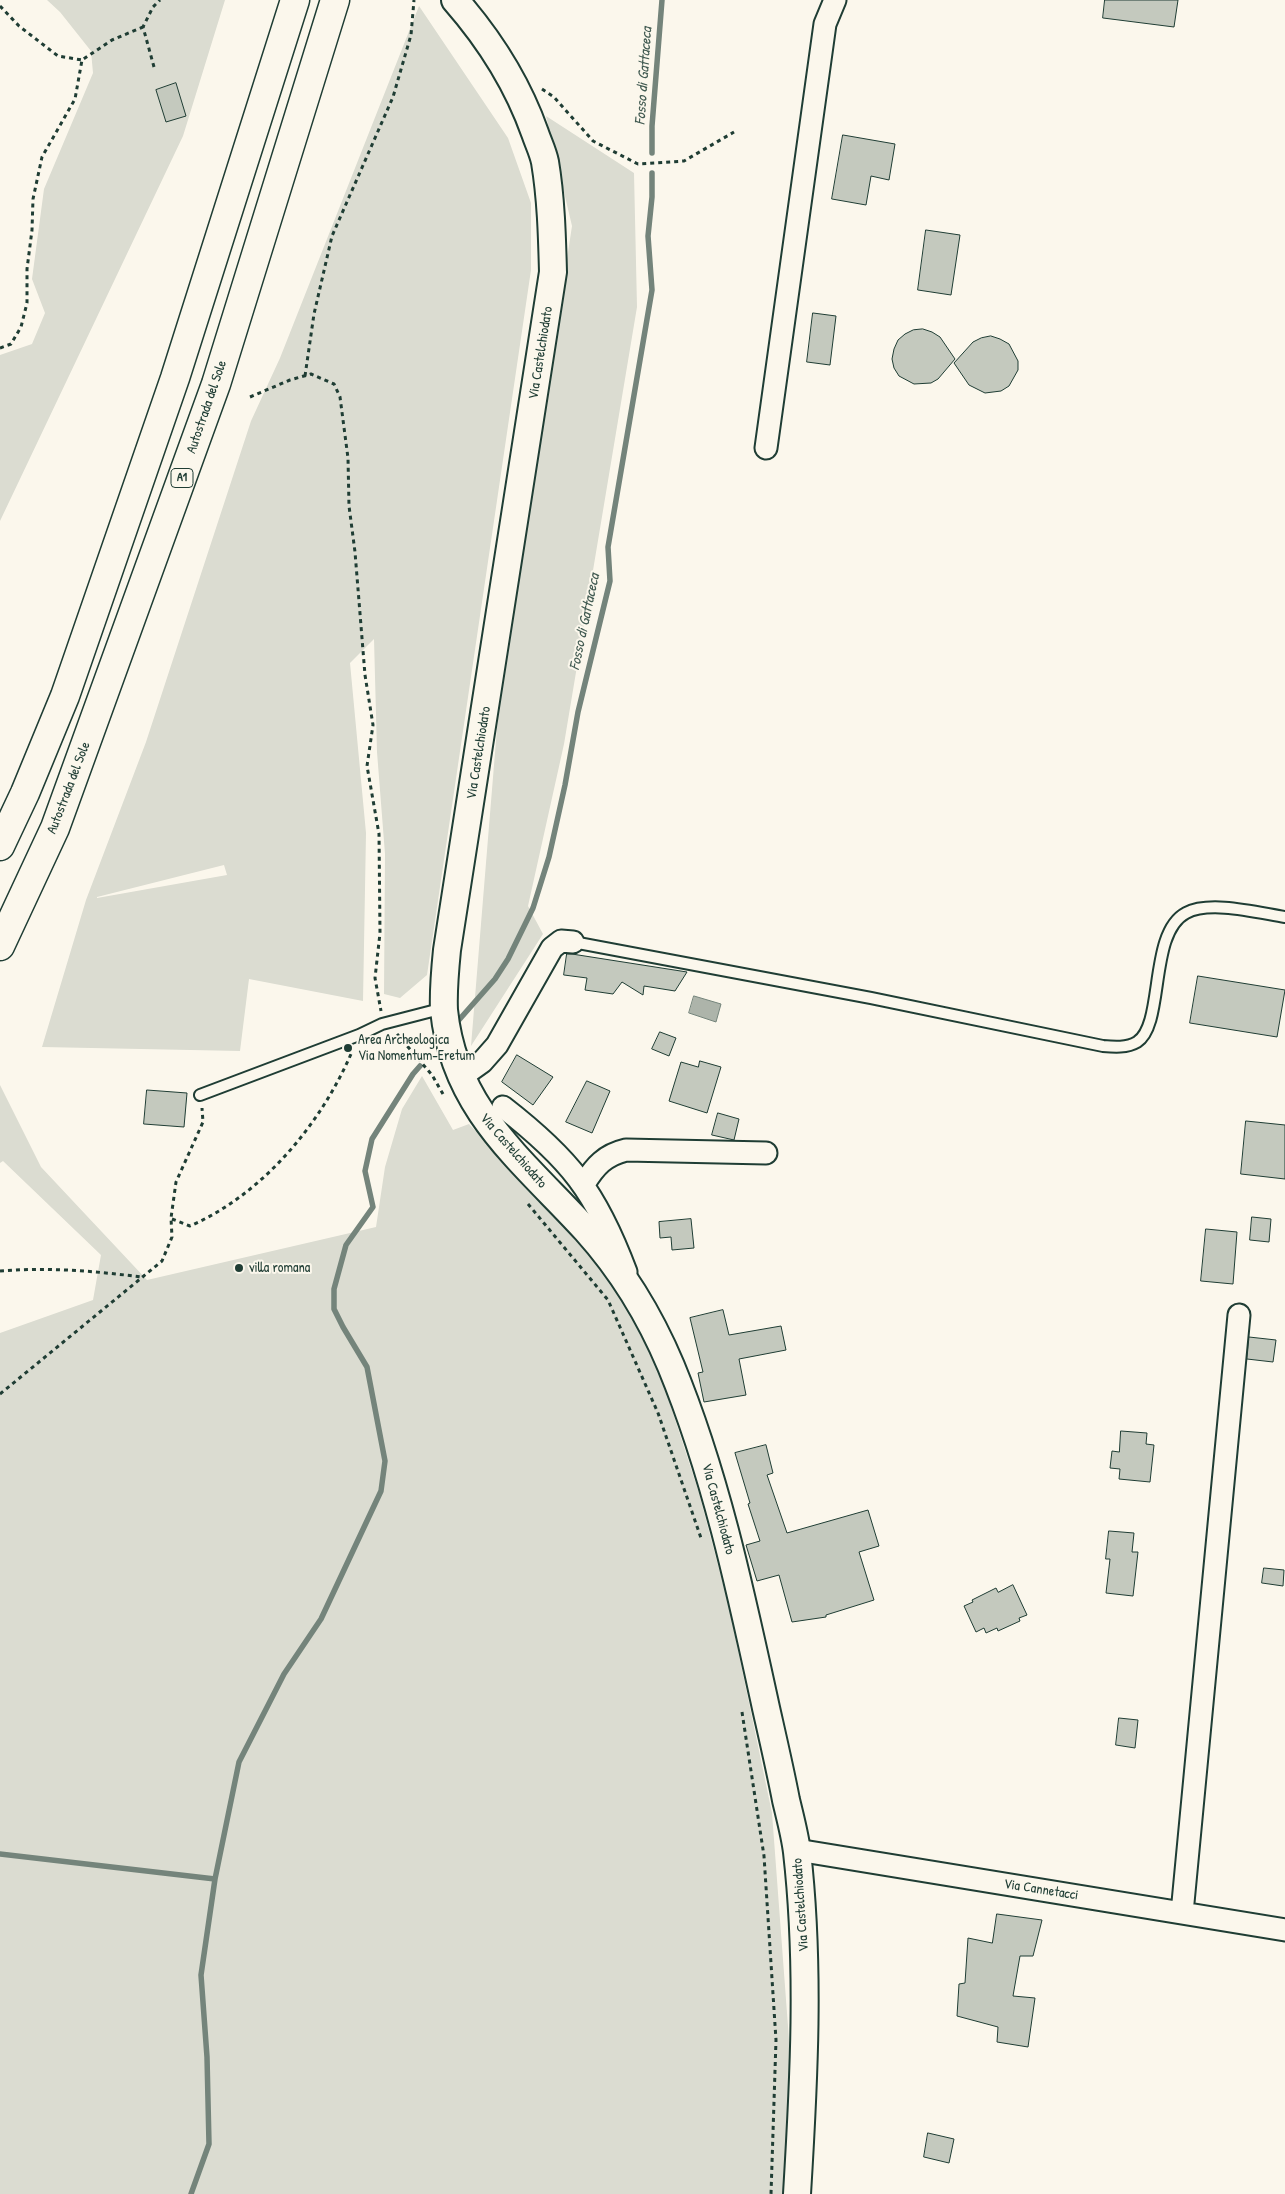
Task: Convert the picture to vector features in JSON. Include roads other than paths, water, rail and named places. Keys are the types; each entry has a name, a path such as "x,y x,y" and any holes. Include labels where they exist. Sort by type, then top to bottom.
{"highway":[{"path":"0,846 25,793 65,696 175,378 295,0"},
{"name":"Autostrada del Sole","path":"0,946 58,819 206,411 335,0"}],"street":[{"name":"Via Castelchiodato","path":"455,0 477,25 505,66 525,105 545,160 551,219 553,272 453,909 445,972 444,1008 453,1056 474,1104 492,1130 524,1167 590,1236 634,1293 657,1334 671,1366 688,1408 708,1470 744,1606 797,1850 806,1984 798,2194"},
{"path":"766,448 824,24 835,0"},
{"path":"461,1078 482,1062 497,1045 552,948 561,941 573,942"},
{"path":"503,1107 553,1149 584,1184 605,1220 634,1293"},
{"path":"584,1184 608,1155 626,1150 766,1153"},
{"path":"1182,1913 1239,1315"},
{"name":"Via Cannetacci","path":"797,1850 1285,1930"}],"lane":[{"path":"573,942 871,998 1103,1046 1119,1047 1137,1042 1148,1029 1165,943 1179,918 1196,909 1218,908 1285,917"},
{"path":"200,1095 359,1035 382,1024 444,1008"}],"waterway":[{"name":"Fosso di Gattaceca","path":"652,153 652,126 662,0"},
{"name":"Fosso di Gattaceca","path":"458,1021 495,979 508,959 533,908 549,857 565,785 578,712 610,581 608,547 652,290 648,236 652,197 652,173"},
{"path":"191,2194 209,2144 207,2057 201,1975 215,1879 239,1762 284,1674 321,1619 381,1491 385,1461 367,1367 334,1309 334,1289 346,1245 373,1207 365,1171 372,1139 420,1066"},
{"path":"0,1854 215,1879"}],"place":[{"name":"Area Archeologica Via Nomentum-Eretum","path":"348,1048"},
{"name":"villa romana","path":"239,1268"}]}
